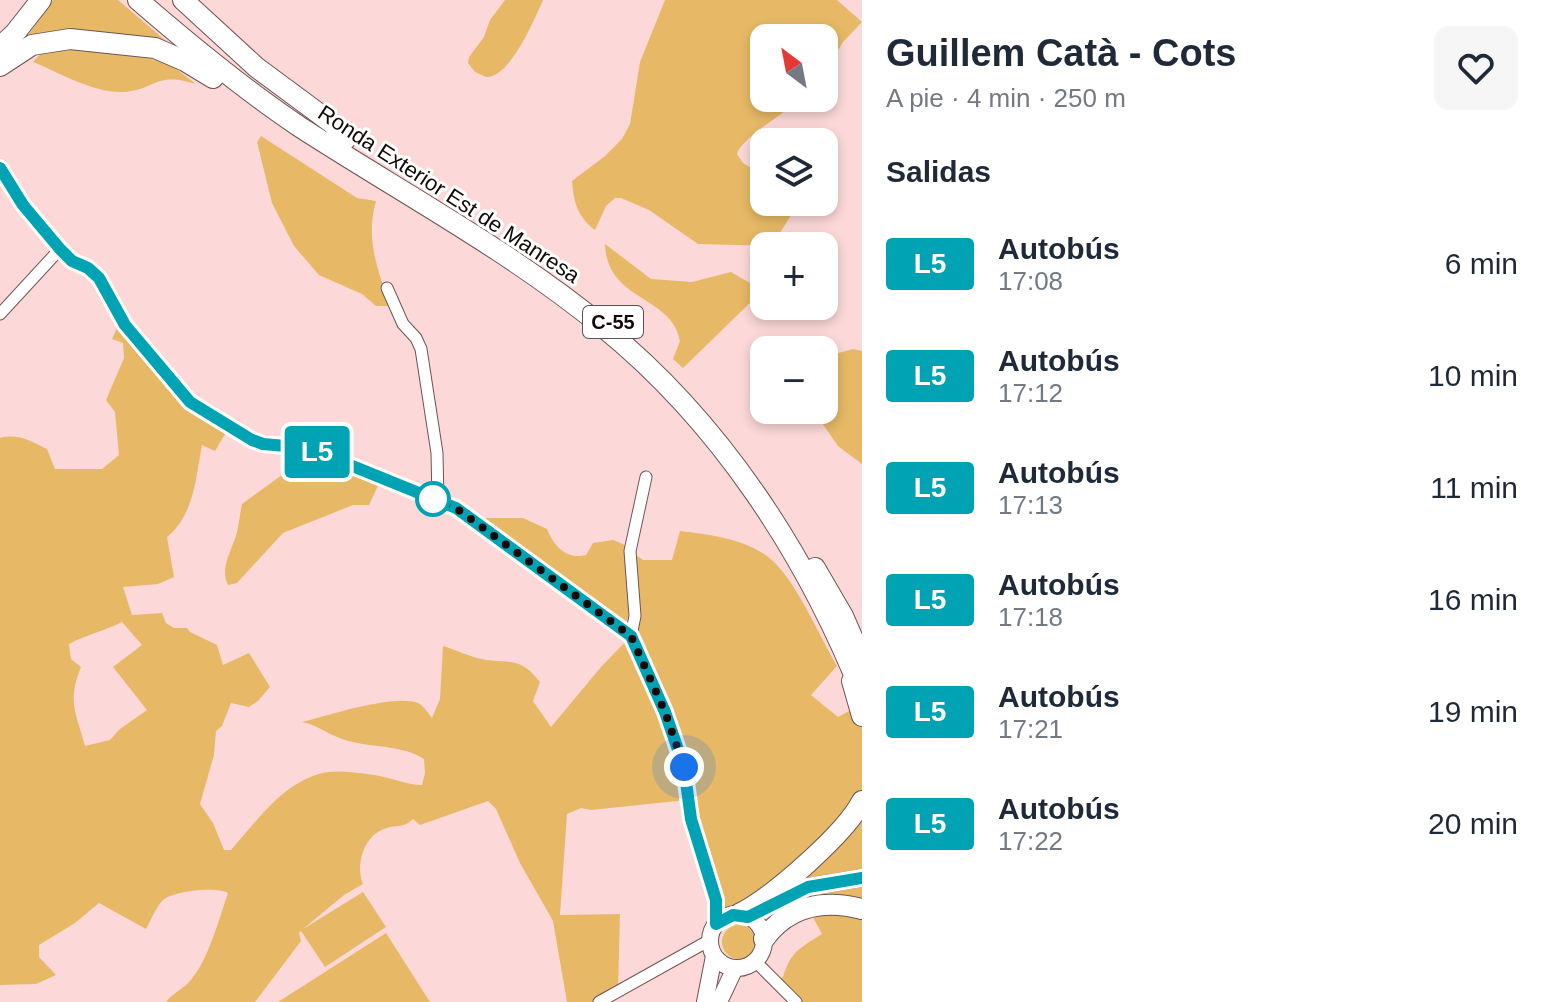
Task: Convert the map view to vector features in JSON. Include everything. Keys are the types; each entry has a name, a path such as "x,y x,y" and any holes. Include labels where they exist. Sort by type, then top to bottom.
{"highway":[{"path":"0,47 41,0"},
{"path":"127,0 199,58 231,78"},
{"name":"Ronda Exterior Est de Manresa","path":"138,0 231,78 300,127 438,211 554,288 645,364 736,466 765,506 855,661"},
{"name":"Ronda Exterior Est de Manresa","path":"156,0 241,73 306,119 345,140 501,239 611,320 665,368 711,418 747,464 796,536 843,616 862,694"},
{"path":"183,0 256,67 333,124 345,140"},
{"path":"0,66 32,45 53,40 102,41 155,48 203,71 354,170 396,194 438,211"},
{"path":"843,616 862,644"},
{"path":"855,661 862,716"},
{"path":"744,916 768,898 848,821 862,801"},
{"path":"763,934 779,920 802,909 831,904 862,909"}],"street":[{"path":"0,168 23,205 60,249 72,261 88,268 99,278 125,325 190,402 252,440 263,444 308,448 456,508 631,636 665,712 684,767 691,819 716,900 705,1002"},
{"path":"0,314 60,249"},
{"path":"387,288 403,324 421,349 437,453 438,501"},
{"path":"631,636 635,616 630,551 646,477"},
{"path":"599,1002 714,940 727,916 744,916 808,887 862,878"},
{"path":"714,940 723,964 735,968 746,967 762,951 763,934 786,905 828,883"},
{"path":"744,916 763,934"},
{"path":"755,961 796,1002"},
{"path":"719,1002 735,968"}],"shaded area":[{"path":"53,0 118,0 180,53 23,42"},
{"path":"505,0 543,0 512,58 495,75 486,77 475,72 468,63 469,57"},
{"path":"665,0 837,0 862,22 838,50 838,24 750,24 750,112 783,112 762,128 750,128 750,138 737,154 750,167 750,216 790,216 781,232 750,232 750,245 698,244 649,210 621,198 615,198 606,206 595,230 584,220 574,196 572,181 622,139 630,124 640,62"},
{"path":"71,48 167,62 196,84 172,79 134,91 112,91 88,86 33,62 44,50"},
{"path":"261,136 357,198 376,201 372,241 390,306 376,306 362,294 319,275 294,246 272,203 257,142"},
{"path":"605,244 651,279 692,282 731,272 750,283 750,303 683,368 673,359 680,341 675,326 616,277 608,263"},
{"path":"118,326 228,429 215,451 202,445 188,507 167,537 174,577 158,584 123,587 132,615 162,613 166,623 174,628 187,628 217,645 223,665 249,653 270,687 249,707 231,703 222,726 216,731 214,755 200,804 213,823 224,850 231,850 281,795 319,774 353,772 422,785 424,759 404,750 348,741 302,722 362,706 396,701 420,704 432,718 440,699 443,646 476,658 514,663 526,668 540,682 533,701 551,727 631,636 630,551 643,560 672,560 680,531 743,543 765,555 784,573 837,666 811,695 838,717 862,704 862,1002 796,1002 775,981 783,977 797,951 822,934 808,908 831,904 794,862 740,911 723,911 716,900 687,800 591,810 581,808 567,814 560,915 620,914 618,991 598,1002 567,1002 553,921 520,863 496,809 488,801 420,825 413,819 371,838 361,860 363,884 344,895 303,929 363,892 386,927 325,967 301,931 301,941 255,1002 166,1002 190,981 208,951 228,893 214,890 168,897 158,906 146,929 99,903 75,923 39,945 39,957 56,975 36,984 0,985 0,438 19,437 47,449 55,469 102,469 119,455 115,412 106,400 124,358 123,343 112,339","holes":["122,622 142,645 113,667 147,710 110,740 85,746 74,698 81,667 71,659 69,644"]},
{"path":"853,349 862,351 862,464 838,446 823,424 838,424 838,353"},
{"path":"315,451 382,477 369,505 353,505 283,533 237,583 228,585 226,565 242,504"},
{"path":"471,518 523,518 547,529 557,546 572,555 586,555 593,543 613,540 625,545 629,615 625,624 617,625"},
{"path":"739,925 751,930 756,942 751,954 739,959 727,954 722,942 727,930"},
{"path":"386,933 430,1002 278,1002"}],"bus line":[{"name":"L5","path":"0,168 23,205 60,249 72,261 88,268 99,278 125,325 190,402 252,440 263,444 308,448 456,508 631,636 665,712 684,767 691,819 716,900 716,924 733,915 748,917 808,887 862,878"}],"route":[{"path":"433,499 456,508 631,636 665,712 684,767"}]}
